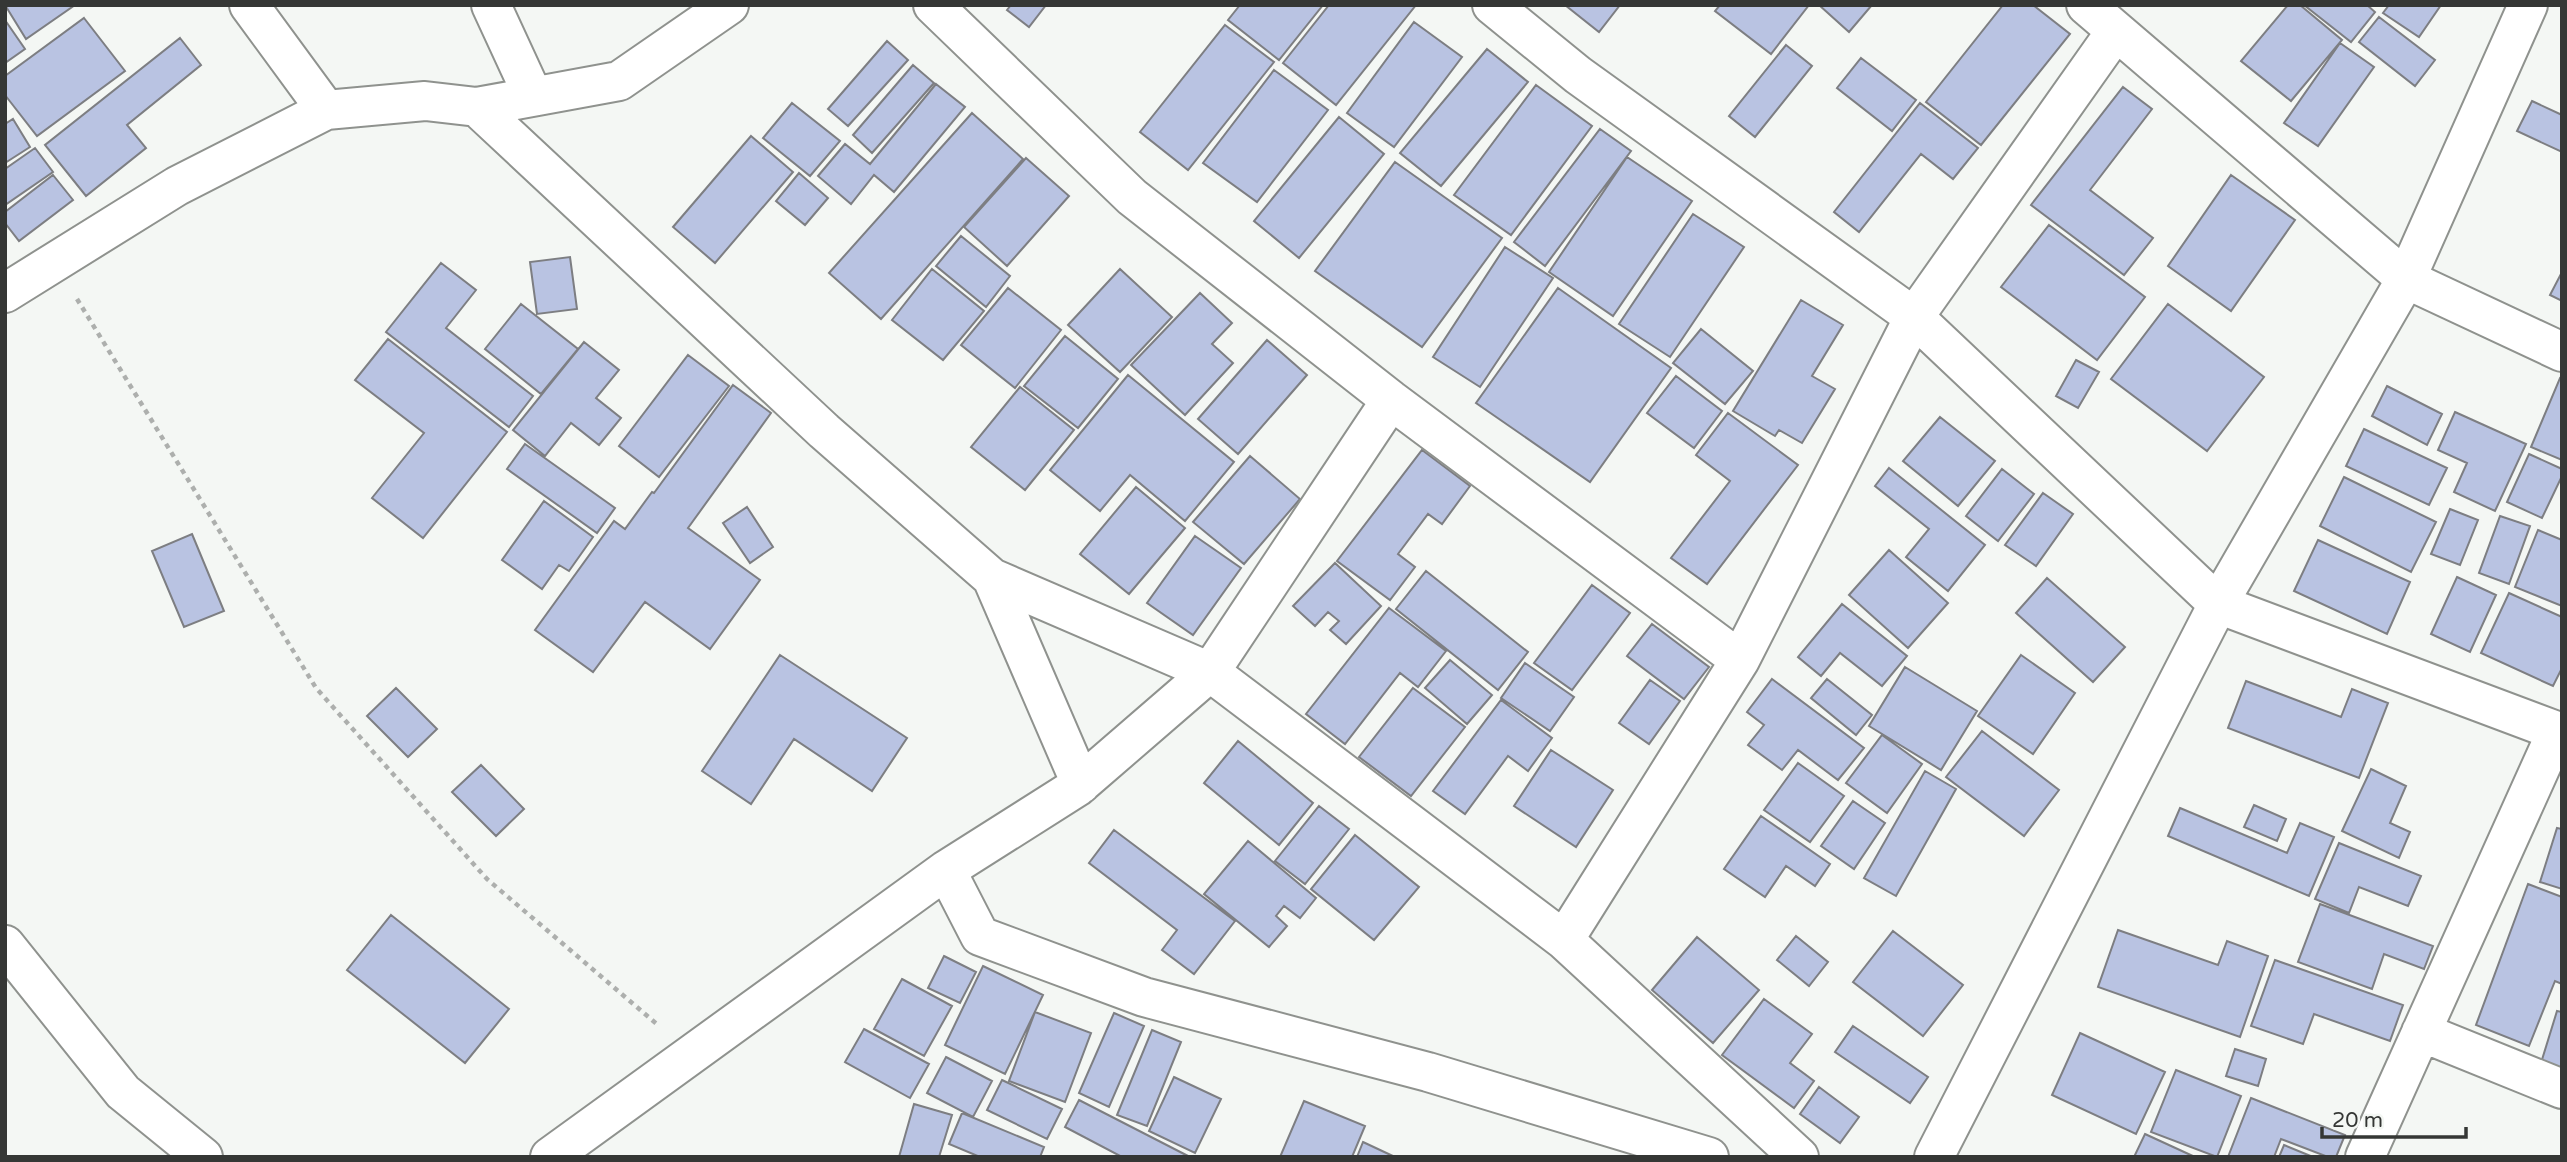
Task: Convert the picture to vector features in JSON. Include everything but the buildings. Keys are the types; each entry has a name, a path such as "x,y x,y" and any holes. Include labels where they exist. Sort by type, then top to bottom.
{"street":[{"path":"249,5 326,110"},
{"path":"491,5 533,96"},
{"path":"5,293 177,186 326,110 425,101 477,107 619,81 729,5"},
{"path":"933,5 1132,197 1391,400 1740,660"},
{"path":"1492,5 1578,75 1914,317 2218,604 2560,732 2365,1157"},
{"path":"2086,5 2406,279 2562,352"},
{"path":"1934,1157 2218,604 2406,279 2528,5"},
{"path":"1564,940 1740,660 1914,317 2116,31"},
{"path":"477,107 824,431 992,578 1210,672 1564,940 1799,1157"},
{"path":"550,1157 946,870 1081,784 1210,672 1391,400"},
{"path":"992,578 1081,784"},
{"path":"946,870 980,936 1144,997 1428,1072 1709,1157"},
{"path":"5,945 124,1092 203,1157"},
{"path":"2421,1032 2562,1089"}],"path":[{"path":"54,262 316,688 486,879 692,1054"}]}
